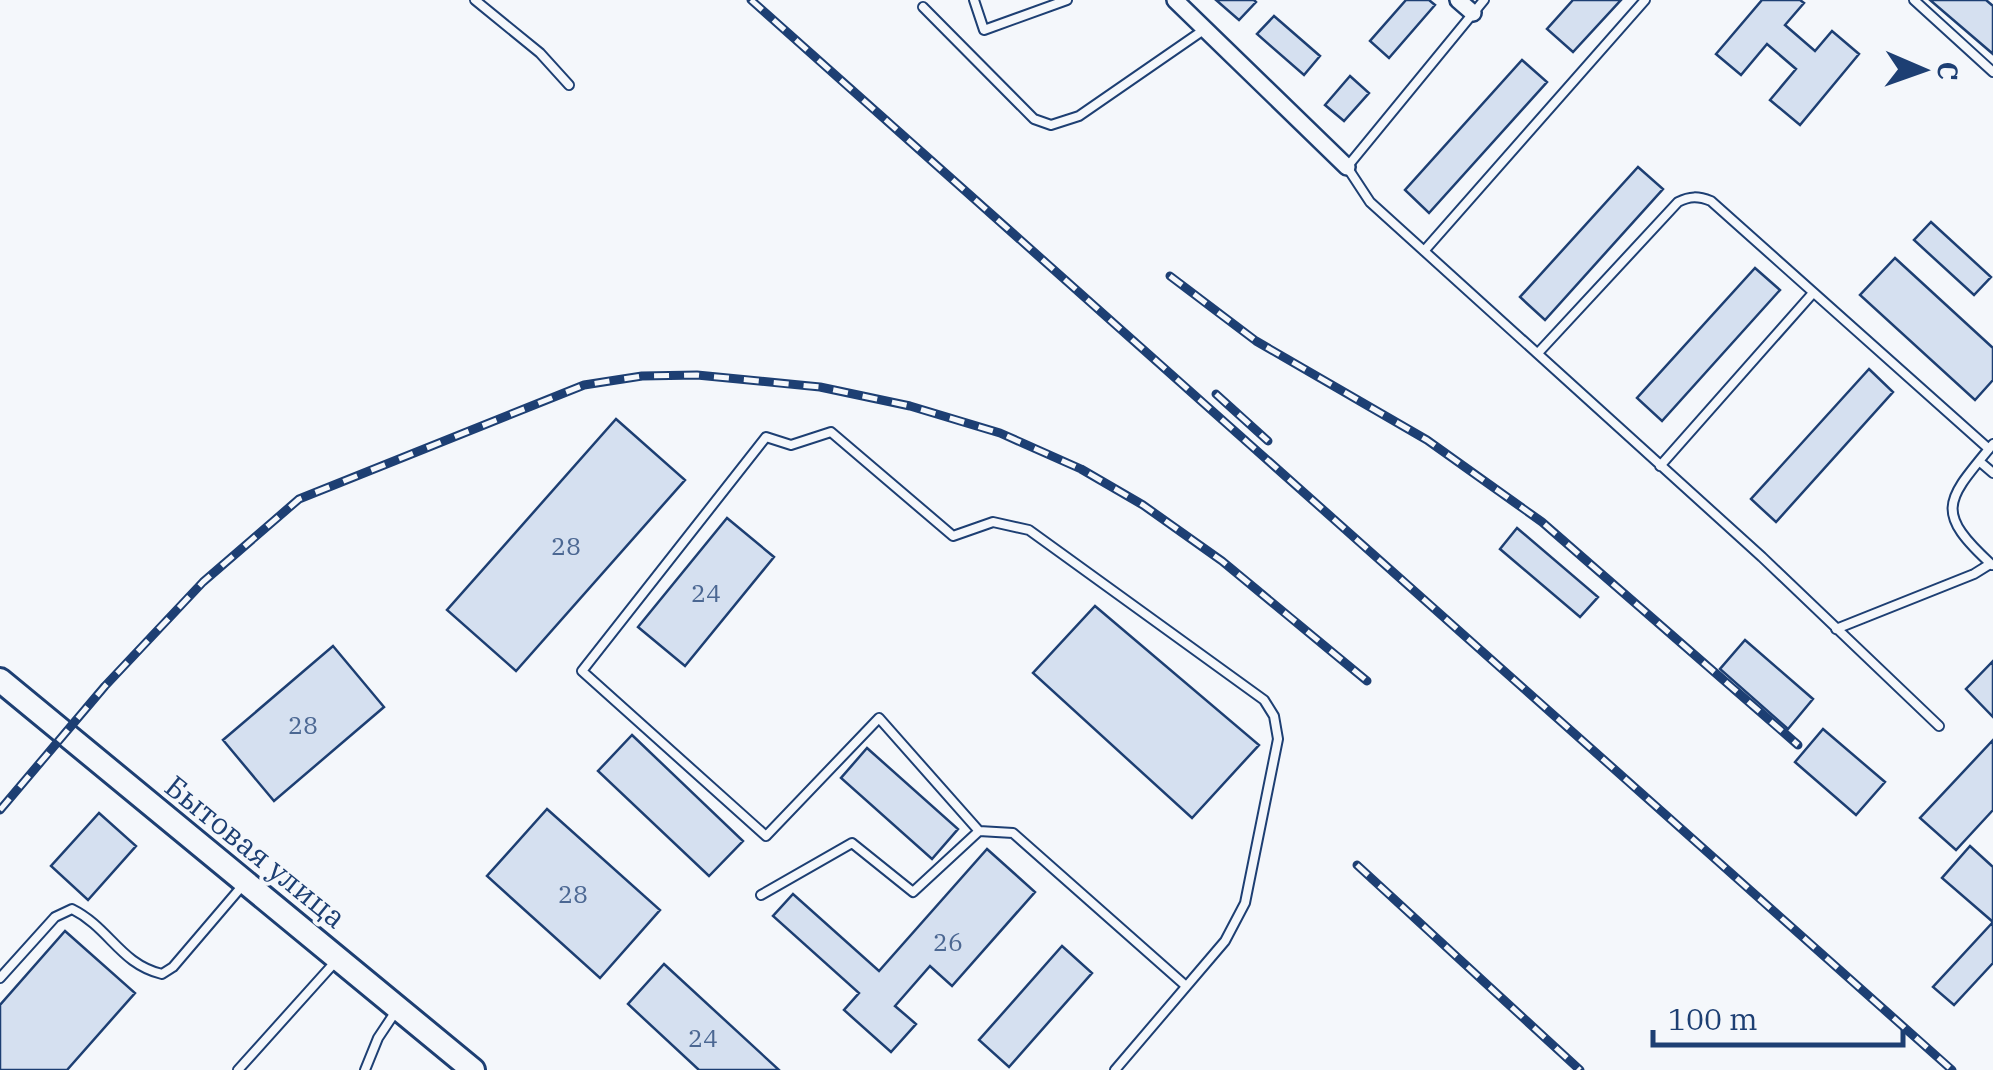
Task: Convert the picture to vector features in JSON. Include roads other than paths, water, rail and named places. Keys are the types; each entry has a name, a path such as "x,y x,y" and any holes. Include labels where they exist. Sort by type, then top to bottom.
{"main road":[{"name":"Бытовая улица","path":"0,680 473,1070"}],"street":[{"path":"1175,0 1348,167"},
{"path":"1458,0 1472,13"}],"lane":[{"path":"475,0 540,53 568,86"},
{"path":"974,0 984,30 1068,0"},
{"path":"1484,0 1348,167 1370,202 1762,557 1940,726"},
{"path":"1424,250 1646,0"},
{"path":"1914,0 1993,72"},
{"path":"923,7 1034,118 1051,125 1079,116 1204,28"},
{"path":"1538,353 1678,202 1688,197 1710,201 1991,447 1954,492 1951,516 1962,536 1992,565 1836,629"},
{"path":"1660,466 1813,292"},
{"path":"1115,1070 1225,942 1246,902 1278,740 1274,716 1264,700 1029,530 993,522 954,536 831,432 791,445 766,437 582,670 766,836 878,718 979,831 1013,833 1186,986"},
{"path":"1979,462 1993,474"},
{"path":"761,895 852,842 913,892 979,831"},
{"path":"0,978 55,917 72,909 88,917 140,969 162,974 173,967 246,882"},
{"path":"238,1070 339,957"},
{"path":"365,1070 378,1038 398,1007"}],"railway":[{"path":"751,0 1952,1070"},
{"path":"1170,276 1256,341 1427,440 1542,522 1798,745"},
{"path":"0,810 105,686 203,582 299,499 584,385 642,376 697,375 820,387 910,406 1000,433 1081,469 1143,505 1222,561 1367,681"},
{"path":"1216,394 1268,441"},
{"path":"1357,865 1580,1070"}]}
